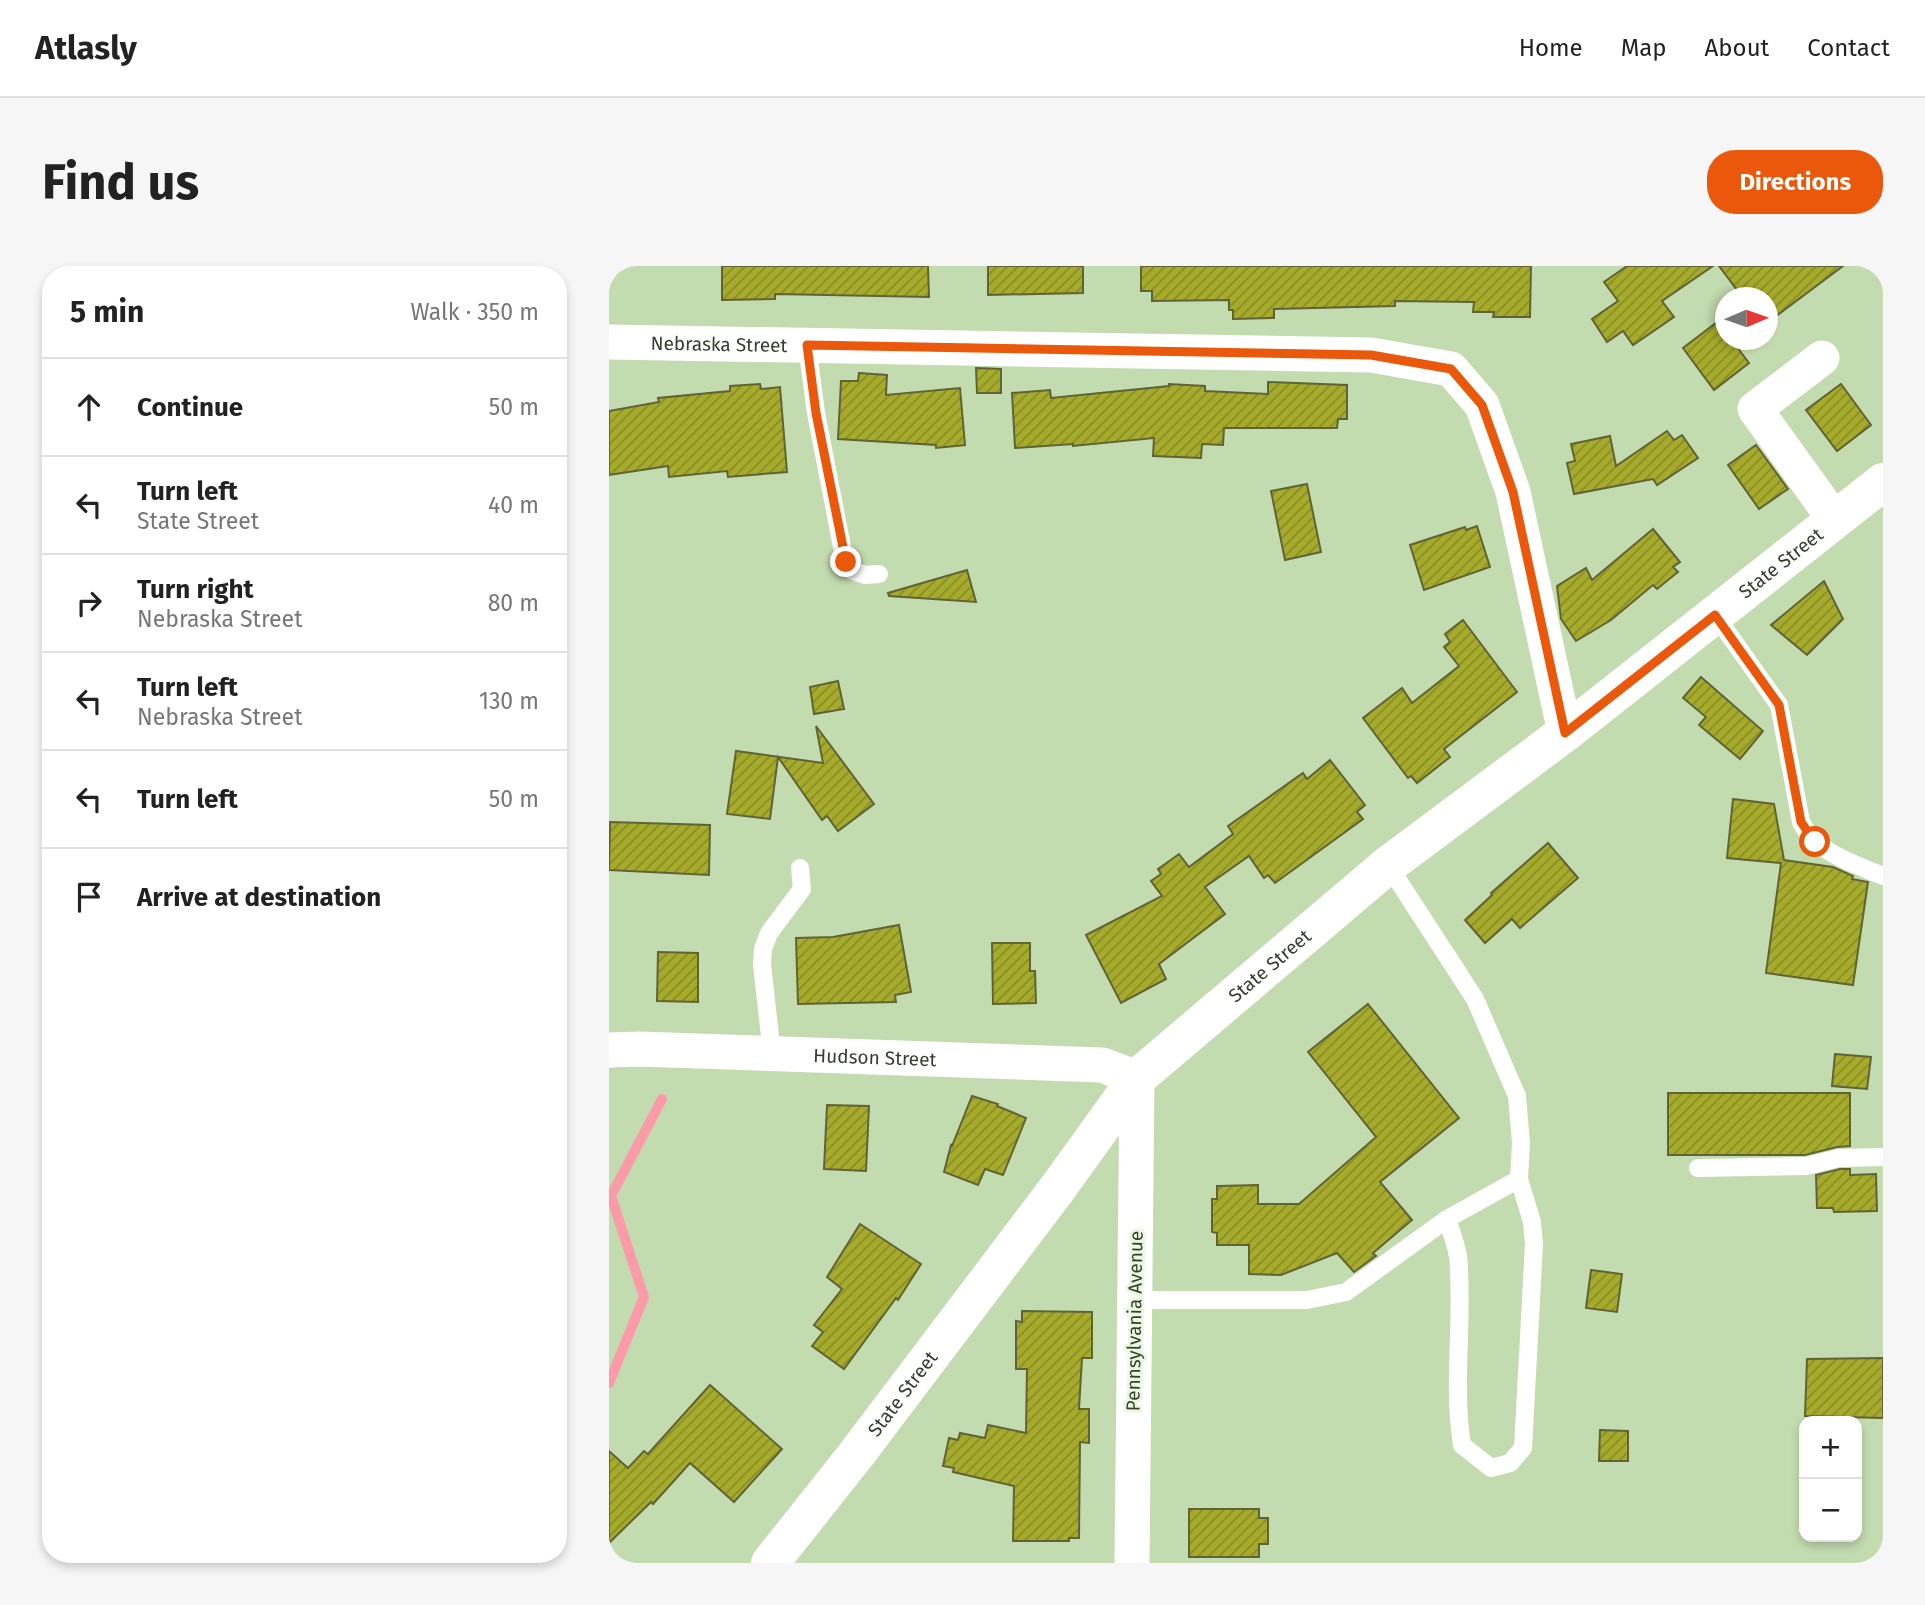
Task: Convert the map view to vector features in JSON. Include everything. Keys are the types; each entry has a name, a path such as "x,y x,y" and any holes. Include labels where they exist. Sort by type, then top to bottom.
{"street":[{"name":"Nebraska Street","path":"609,342 1371,355 1451,369 1482,405 1513,492 1565,733"},
{"path":"1822,358 1755,409 1835,520"},
{"name":"State Street","path":"769,1563 855,1457 1137,1079 1388,865 1565,733 1883,482"},
{"name":"Hudson Street","path":"609,1050 1102,1065 1137,1079"},
{"name":"Pennsylvania Avenue","path":"1132,1563 1137,1079"}],"lane":[{"path":"807,345 816,413 843,552 851,570 865,575 879,574"},
{"path":"1715,615 1779,705 1801,822 1806,832 1833,855 1883,876"},
{"path":"1388,865 1475,999 1517,1096 1521,1143 1519,1179 1532,1223 1534,1244 1523,1448 1510,1463 1491,1468 1462,1445 1458,1423 1461,1335 1458,1253 1447,1219"},
{"path":"772,1054 762,964 763,948 769,933 802,889 800,868"},
{"path":"1698,1168 1806,1166 1839,1158 1883,1157"},
{"path":"1135,1300 1307,1300 1346,1292 1447,1219 1519,1179"}],"building":[{"path":"722,266 928,266 929,297 775,294 775,299 722,300"},
{"path":"988,266 1083,266 1083,293 988,295"},
{"path":"1141,266 1531,266 1530,317 1493,317 1494,312 1473,312 1474,302 1395,301 1395,306 1274,309 1274,318 1233,319 1229,300 1152,301 1152,291 1141,291"},
{"path":"1627,266 1713,266 1662,301 1674,317 1633,345 1623,331 1607,342 1592,319 1618,301 1604,282"},
{"path":"1719,266 1843,266 1778,315 1778,287 1735,287"},
{"path":"1715,324 1715,350 1739,350 1749,363 1714,390 1683,348"},
{"path":"976,368 1001,369 1001,393 977,393"},
{"path":"859,373 887,375 886,395 960,388 965,445 936,448 936,445 838,439 841,381 858,381"},
{"path":"1268,382 1347,385 1347,419 1338,419 1337,428 1224,428 1223,445 1202,444 1201,458 1153,456 1154,438 1073,446 1015,448 1012,393 1050,390 1051,398 1169,384 1205,386 1205,391 1268,394"},
{"path":"760,384 761,389 780,387 787,472 728,477 727,471 669,477 668,466 609,475 609,411 659,402 658,398 730,391 730,386"},
{"path":"1841,384 1871,425 1837,451 1806,410"},
{"path":"1667,431 1674,440 1682,435 1698,458 1657,485 1653,479 1574,494 1567,463 1575,461 1571,444 1610,436 1616,466"},
{"path":"1756,445 1788,489 1759,509 1728,465"},
{"path":"1307,484 1321,552 1285,560 1271,491"},
{"path":"1477,526 1490,567 1424,590 1410,545 1465,527 1466,530"},
{"path":"1653,529 1680,562 1673,567 1678,572 1657,589 1653,585 1611,620 1576,641 1561,619 1557,586 1586,568 1592,580"},
{"path":"967,570 976,602 889,596 888,593"},
{"path":"1824,581 1843,619 1807,655 1771,625"},
{"path":"1463,620 1517,692 1444,749 1450,757 1417,783 1411,776 1408,778 1363,718 1402,688 1412,703 1459,666 1444,647 1450,642 1445,634"},
{"path":"1701,677 1763,731 1740,759 1699,725 1706,717 1683,698"},
{"path":"838,681 844,709 814,714 810,687"},
{"path":"816,726 874,804 838,831 827,816 822,820 778,757 770,819 727,814 736,751 823,763"},
{"path":"1330,760 1365,805 1357,812 1363,819 1275,883 1268,875 1264,878 1249,856 1205,887 1225,914 1159,964 1166,979 1121,1003 1086,935 1162,896 1151,881 1161,874 1158,869 1179,854 1189,867 1233,834 1228,826 1303,773 1307,779"},
{"path":"1733,799 1774,804 1784,860 1833,867 1853,876 1852,879 1868,882 1853,985 1766,973 1781,863 1727,858"},
{"path":"610,822 710,825 709,875 609,870"},
{"path":"1548,843 1578,878 1520,928 1512,919 1485,943 1465,920 1492,895 1491,893"},
{"path":"899,925 911,992 895,995 896,1002 798,1004 796,938 833,937"},
{"path":"992,943 1030,943 1030,971 1035,971 1036,1003 993,1004"},
{"path":"658,952 698,953 698,1002 657,1001"},
{"path":"1368,1004 1459,1118 1380,1182 1412,1220 1373,1253 1376,1256 1354,1272 1337,1253 1281,1275 1249,1274 1249,1245 1217,1245 1217,1233 1212,1232 1212,1199 1217,1199 1217,1186 1258,1185 1258,1204 1299,1204 1376,1137 1308,1052"},
{"path":"1835,1054 1871,1057 1867,1089 1832,1086"},
{"path":"1668,1093 1850,1093 1850,1146 1805,1155 1668,1155"},
{"path":"972,1096 998,1104 997,1106 1026,1118 1003,1175 985,1169 978,1185 944,1172 951,1145"},
{"path":"827,1105 869,1106 866,1171 824,1169"},
{"path":"1850,1169 1850,1175 1876,1174 1877,1211 1834,1212 1833,1208 1817,1208 1816,1175"},
{"path":"860,1224 921,1264 898,1300 896,1298 844,1369 812,1346 823,1332 814,1325 842,1289 827,1277"},
{"path":"1591,1270 1622,1274 1617,1312 1586,1308"},
{"path":"1022,1311 1092,1312 1092,1358 1082,1358 1079,1409 1089,1409 1089,1443 1080,1442 1079,1538 1069,1538 1069,1541 1013,1541 1014,1486 953,1472 954,1468 943,1466 949,1438 958,1440 960,1433 985,1438 988,1425 1026,1433 1027,1369 1016,1369 1016,1321 1022,1322"},
{"path":"1883,1358 1883,1418 1805,1416 1807,1359"},
{"path":"710,1385 782,1449 734,1502 690,1463 653,1504 651,1502 609,1543 609,1451 628,1468 644,1451 648,1454"},
{"path":"1600,1430 1628,1431 1628,1461 1599,1461"},
{"path":"1189,1509 1259,1509 1259,1518 1268,1518 1268,1544 1259,1544 1259,1557 1189,1557"}],"waterway":[{"path":"609,1383 644,1297 611,1196 662,1099"}],"route":[{"path":"846,562 816,413 807,345 1371,355 1451,369 1482,405 1513,492 1565,733 1715,615 1779,705 1784,719 1801,822 1815,842"}]}
